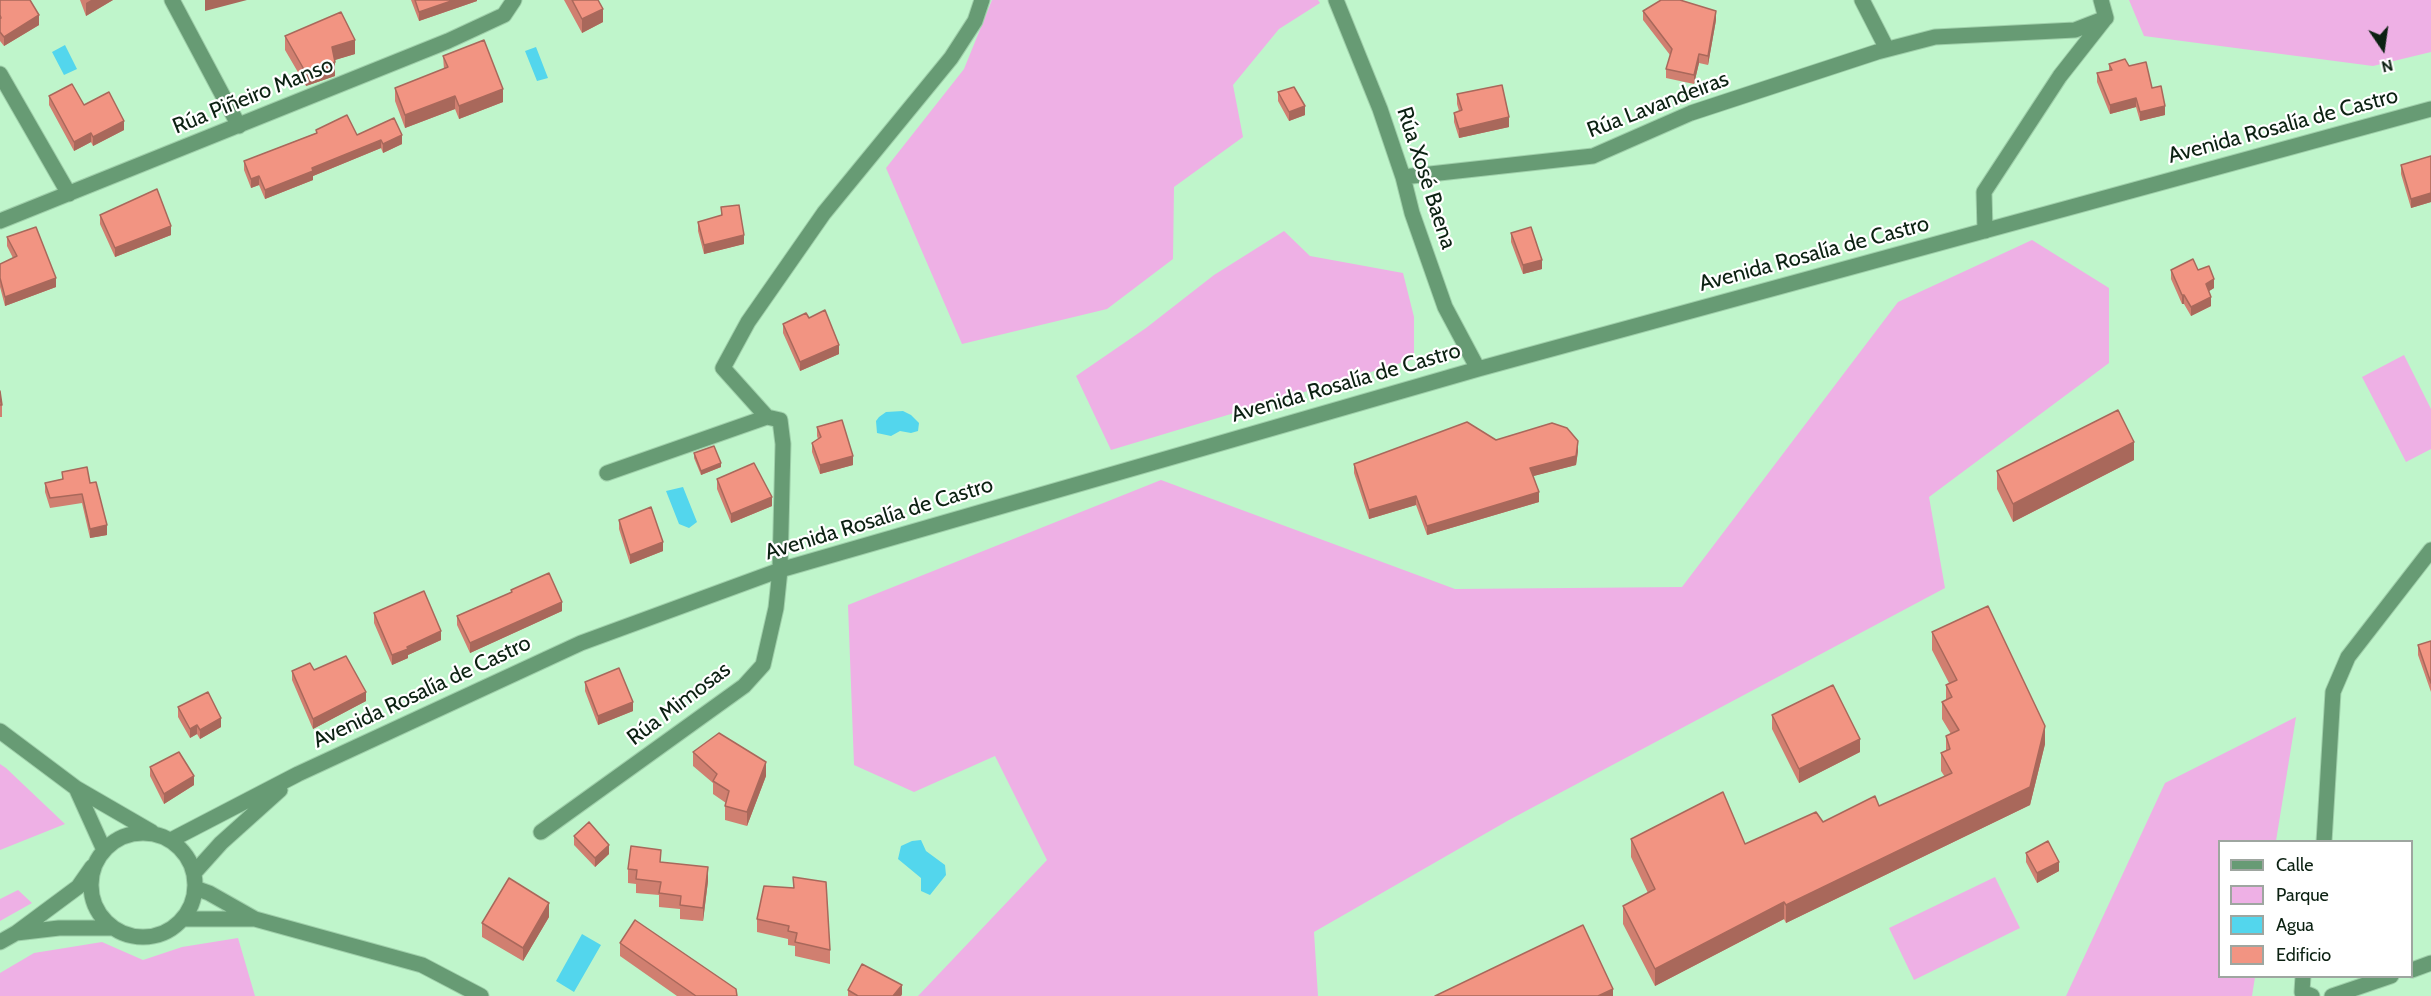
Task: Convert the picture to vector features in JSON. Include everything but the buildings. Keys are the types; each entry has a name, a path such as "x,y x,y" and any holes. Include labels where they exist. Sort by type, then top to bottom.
{"street":[{"path":"172,0 239,126"},
{"name":"Rúa Piñeiro Manso","path":"0,221 448,40 504,15 514,0"},
{"path":"607,473 767,417 723,368 748,322 824,213 951,58 975,21 982,0"},
{"name":"Rúa Xosé Baena","path":"1336,0 1380,109 1403,177 1412,213 1445,307 1478,369"},
{"path":"1862,0 1887,50"},
{"path":"1984,231 1984,192 2060,76 2106,18 2101,0"},
{"name":"Rúa Lavandeiras","path":"1403,177 1593,156 1690,112 1935,37 2075,30 2106,18"},
{"path":"0,74 69,194"},
{"name":"Avenida Rosalía de Castro","path":"171,840 298,774 580,643 780,570 1478,369 2431,109"},
{"name":"Rúa Mimosas","path":"541,832 744,686 763,665 776,608 780,570 783,444 780,420 767,417"},
{"path":"2324,840 2333,692 2348,657 2431,550"},
{"path":"0,731 76,788 154,833 171,840 182,849 189,860 195,880 191,905 182,919 171,929 157,935 142,937 127,935 113,928 100,916 93,900 90,882 94,865"},
{"name":"Avenida Rosalía de Castro","path":"195,880 221,843 298,774"},
{"path":"76,788 104,850"},
{"path":"0,942 16,933 78,886 104,850 114,841 140,832 154,833"},
{"path":"195,880 209,893 255,919 422,965 481,996"},
{"path":"182,919 255,919"},
{"path":"16,933 79,927 113,928"},
{"path":"2413,970 2431,963"},
{"path":"2303,978 2302,992 2312,996"},
{"path":"2332,996 2385,978"}],"green space":[{"path":"992,0 1318,0 1320,3 1279,29 1233,85 1243,137 1174,187 1173,259 1107,309 962,344 886,168 964,69"},
{"path":"2129,0 2431,0 2431,52 2373,66 2144,36"},
{"path":"1284,231 1310,256 1403,273 1414,317 1414,359 1111,450 1076,376 1146,328 1214,275"},
{"path":"2032,240 2109,288 2109,363 1929,497 1945,588 1509,820 1314,932 1318,996 918,996 1047,860 995,756 914,792 854,765 848,605 1161,480 1455,589 1682,587 1898,302"},
{"path":"2404,355 2431,409 2431,449 2406,462 2362,377"},
{"path":"2296,717 2276,840 2218,840 2218,978 2255,978 2252,996 2066,996 2165,783"},
{"path":"0,764 6,768 65,824 0,850"},
{"path":"1995,877 2020,928 1914,980 1889,928"},
{"path":"18,890 32,903 0,921 0,899"},
{"path":"238,938 255,996 0,996 0,973 34,953 102,942 143,960 182,947"}],"water":[{"path":"65,45 77,69 64,75 52,52"},
{"path":"536,47 548,78 537,81 525,51"},
{"path":"903,411 919,423 918,431 911,433 900,431 891,436 877,433 876,421 879,417 886,412"},
{"path":"683,487 697,522 689,528 679,524 666,491"},
{"path":"921,840 926,851 945,865 946,875 930,895 921,891 921,878 898,859 901,846"},
{"path":"582,934 601,945 574,992 556,981"}]}
